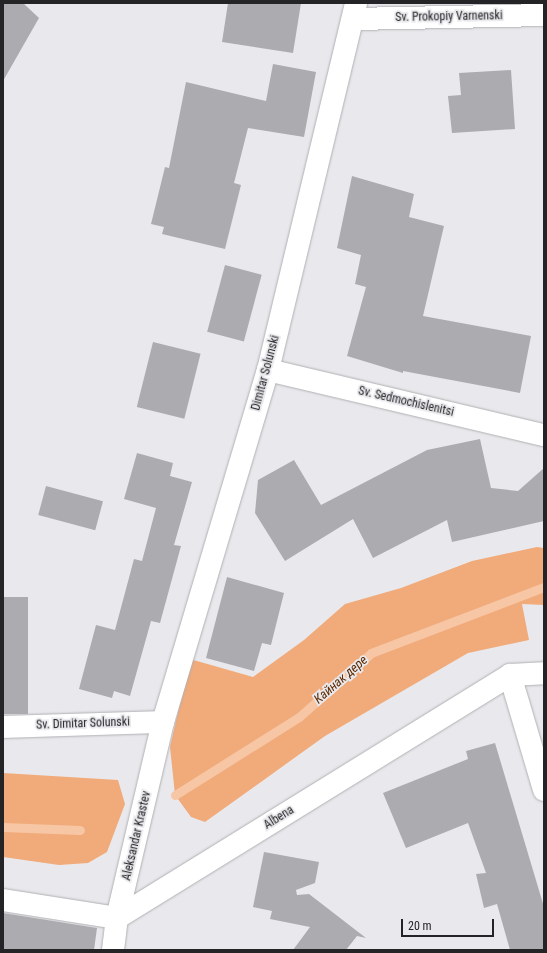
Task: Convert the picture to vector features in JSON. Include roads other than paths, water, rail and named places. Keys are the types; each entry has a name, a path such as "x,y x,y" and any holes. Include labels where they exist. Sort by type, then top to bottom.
{"street":[{"name":"Sv. Prokopiy Varnenski","path":"355,11 544,15"},
{"name":"Dimitar Solunski","path":"163,722 268,370 355,11"},
{"name":"Sv. Sedmochislenitsi","path":"268,370 544,435"},
{"name":"Albena","path":"117,918 510,675 544,673"},
{"path":"510,675 544,790"},
{"name":"Sv. Dimitar Solunski","path":"3,727 163,722"},
{"name":"Aleksandar Krastev","path":"113,950 117,918 134,856 163,722"},
{"path":"3,900 117,918"}],"waterway":[{"name":"Кайнак дере","path":"175,795 299,717 371,653 544,587"},
{"name":"Кайнак дере","path":"3,827 80,830"}]}
